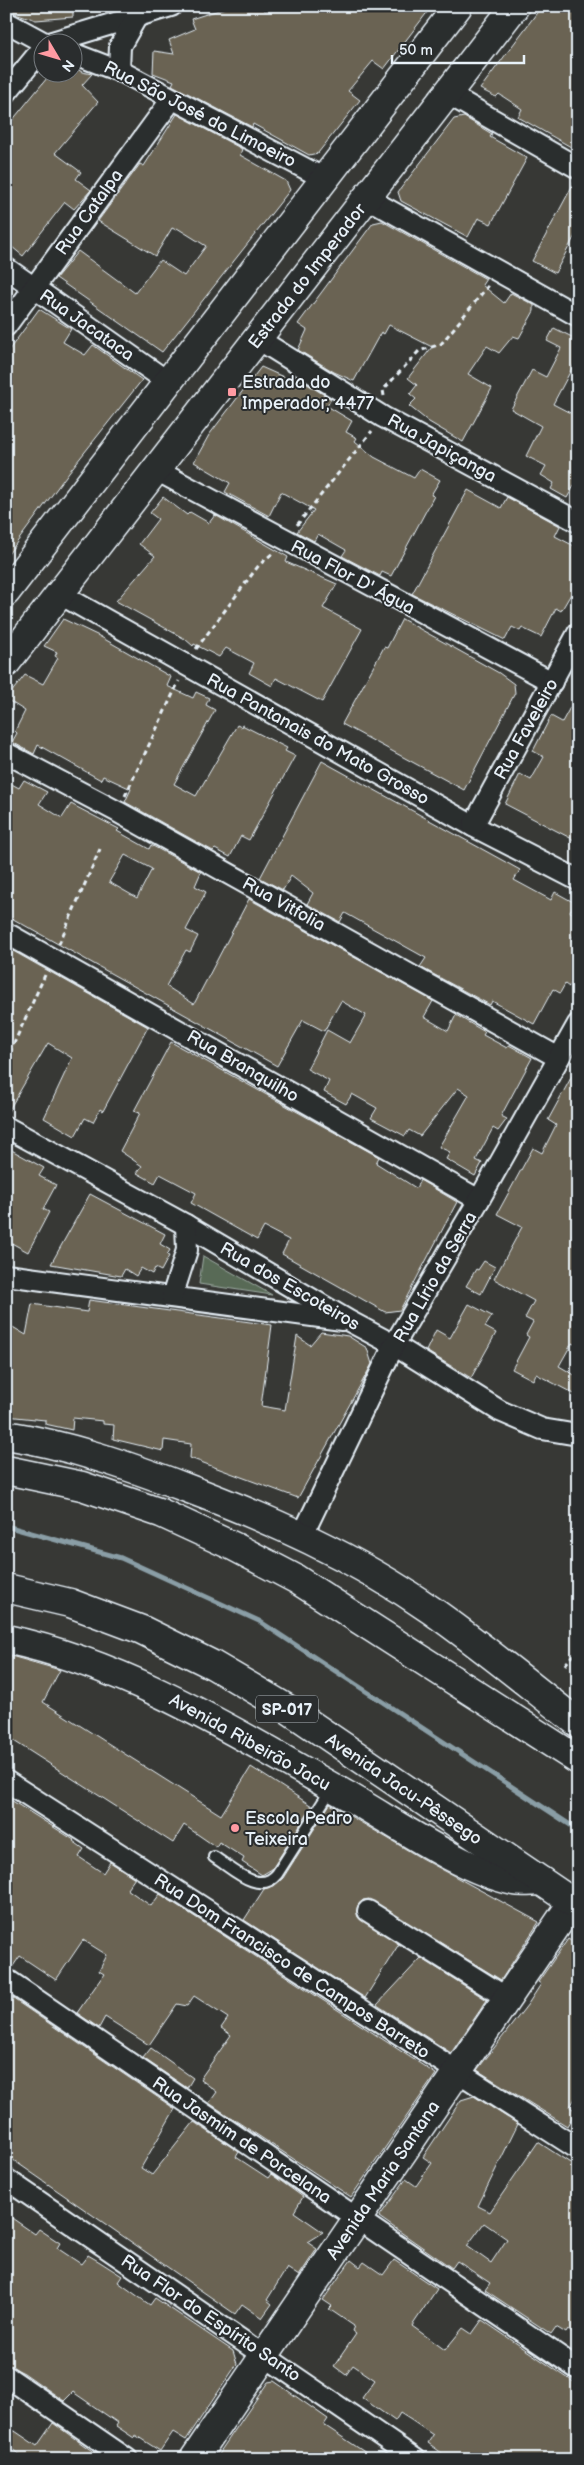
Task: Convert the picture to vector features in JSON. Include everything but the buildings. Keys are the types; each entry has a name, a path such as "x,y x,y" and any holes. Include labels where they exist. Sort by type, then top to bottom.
{"main road":[{"path":"11,578 168,382 458,6"},
{"name":"Estrada do Imperador","path":"6,663 448,94 510,8"},
{"path":"6,1434 46,1441 123,1464 219,1500 302,1536 380,1578 430,1610 578,1723"},
{"path":"6,1470 82,1486 161,1513 235,1547 296,1579 578,1760"},
{"name":"Avenida Jacu-Pêssego","path":"6,1588 70,1603 142,1630 213,1665 288,1709 575,1905"},
{"name":"Avenida Ribeirão Jacu","path":"6,1639 39,1646 114,1671 188,1707 484,1872 516,1881 541,1881"},
{"name":"Avenida Maria Santana","path":"194,2459 507,1998 575,1905"}],"street":[{"path":"82,33 171,6"},
{"path":"119,71 120,46 138,16"},
{"path":"6,22 32,36"},
{"name":"Rua São José do Limoeiro","path":"82,57 119,71 325,179"},
{"path":"6,93 32,60"},
{"path":"448,94 578,168"},
{"name":"Rua Catalpa","path":"6,326 172,99"},
{"path":"367,198 578,316"},
{"name":"Rua Jacataca","path":"6,268 168,382"},
{"name":"Rua Japiçanga","path":"258,339 383,417 578,522"},
{"name":"Rua Flor D' Água","path":"156,470 552,682"},
{"name":"Rua Pantanais do Mato Grosso","path":"60,594 473,826 578,880"},
{"name":"Rua Faveleiro","path":"473,826 578,633"},
{"name":"Rua Vitfolia","path":"6,753 118,812 559,1058"},
{"name":"Rua Branquilho","path":"6,933 479,1200"},
{"name":"Rua Lírio da Serra","path":"302,1536 394,1345 479,1200 578,1024"},
{"name":"Rua dos Escoteiros","path":"6,1127 186,1226 349,1321 394,1345 500,1411 542,1429 578,1435"},
{"path":"172,1297 187,1250 186,1226"},
{"path":"6,1275 349,1321"},
{"name":"Rua Dom Francisco de Campos Barreto","path":"6,1781 578,2149"},
{"path":"368,1911 507,1998"},
{"name":"Rua Jasmim de Porcelana","path":"6,1979 578,2369"},
{"name":"Rua Flor do Espírito Santo","path":"6,2179 415,2459"},
{"path":"6,2376 127,2459"}],"lane":[{"path":"214,1857 256,1883 268,1883 277,1874 333,1787"}],"path":[{"path":"565,1665 578,1648"}],"green space":[{"path":"203,1256 272,1295 199,1284"}],"waterway":[{"path":"6,1526 121,1558 259,1621 578,1830"}],"place":[{"name":"Estrada do Imperador, 4477","path":"232,392"},
{"name":"Escola Pedro Teixeira","path":"235,1828"}]}
